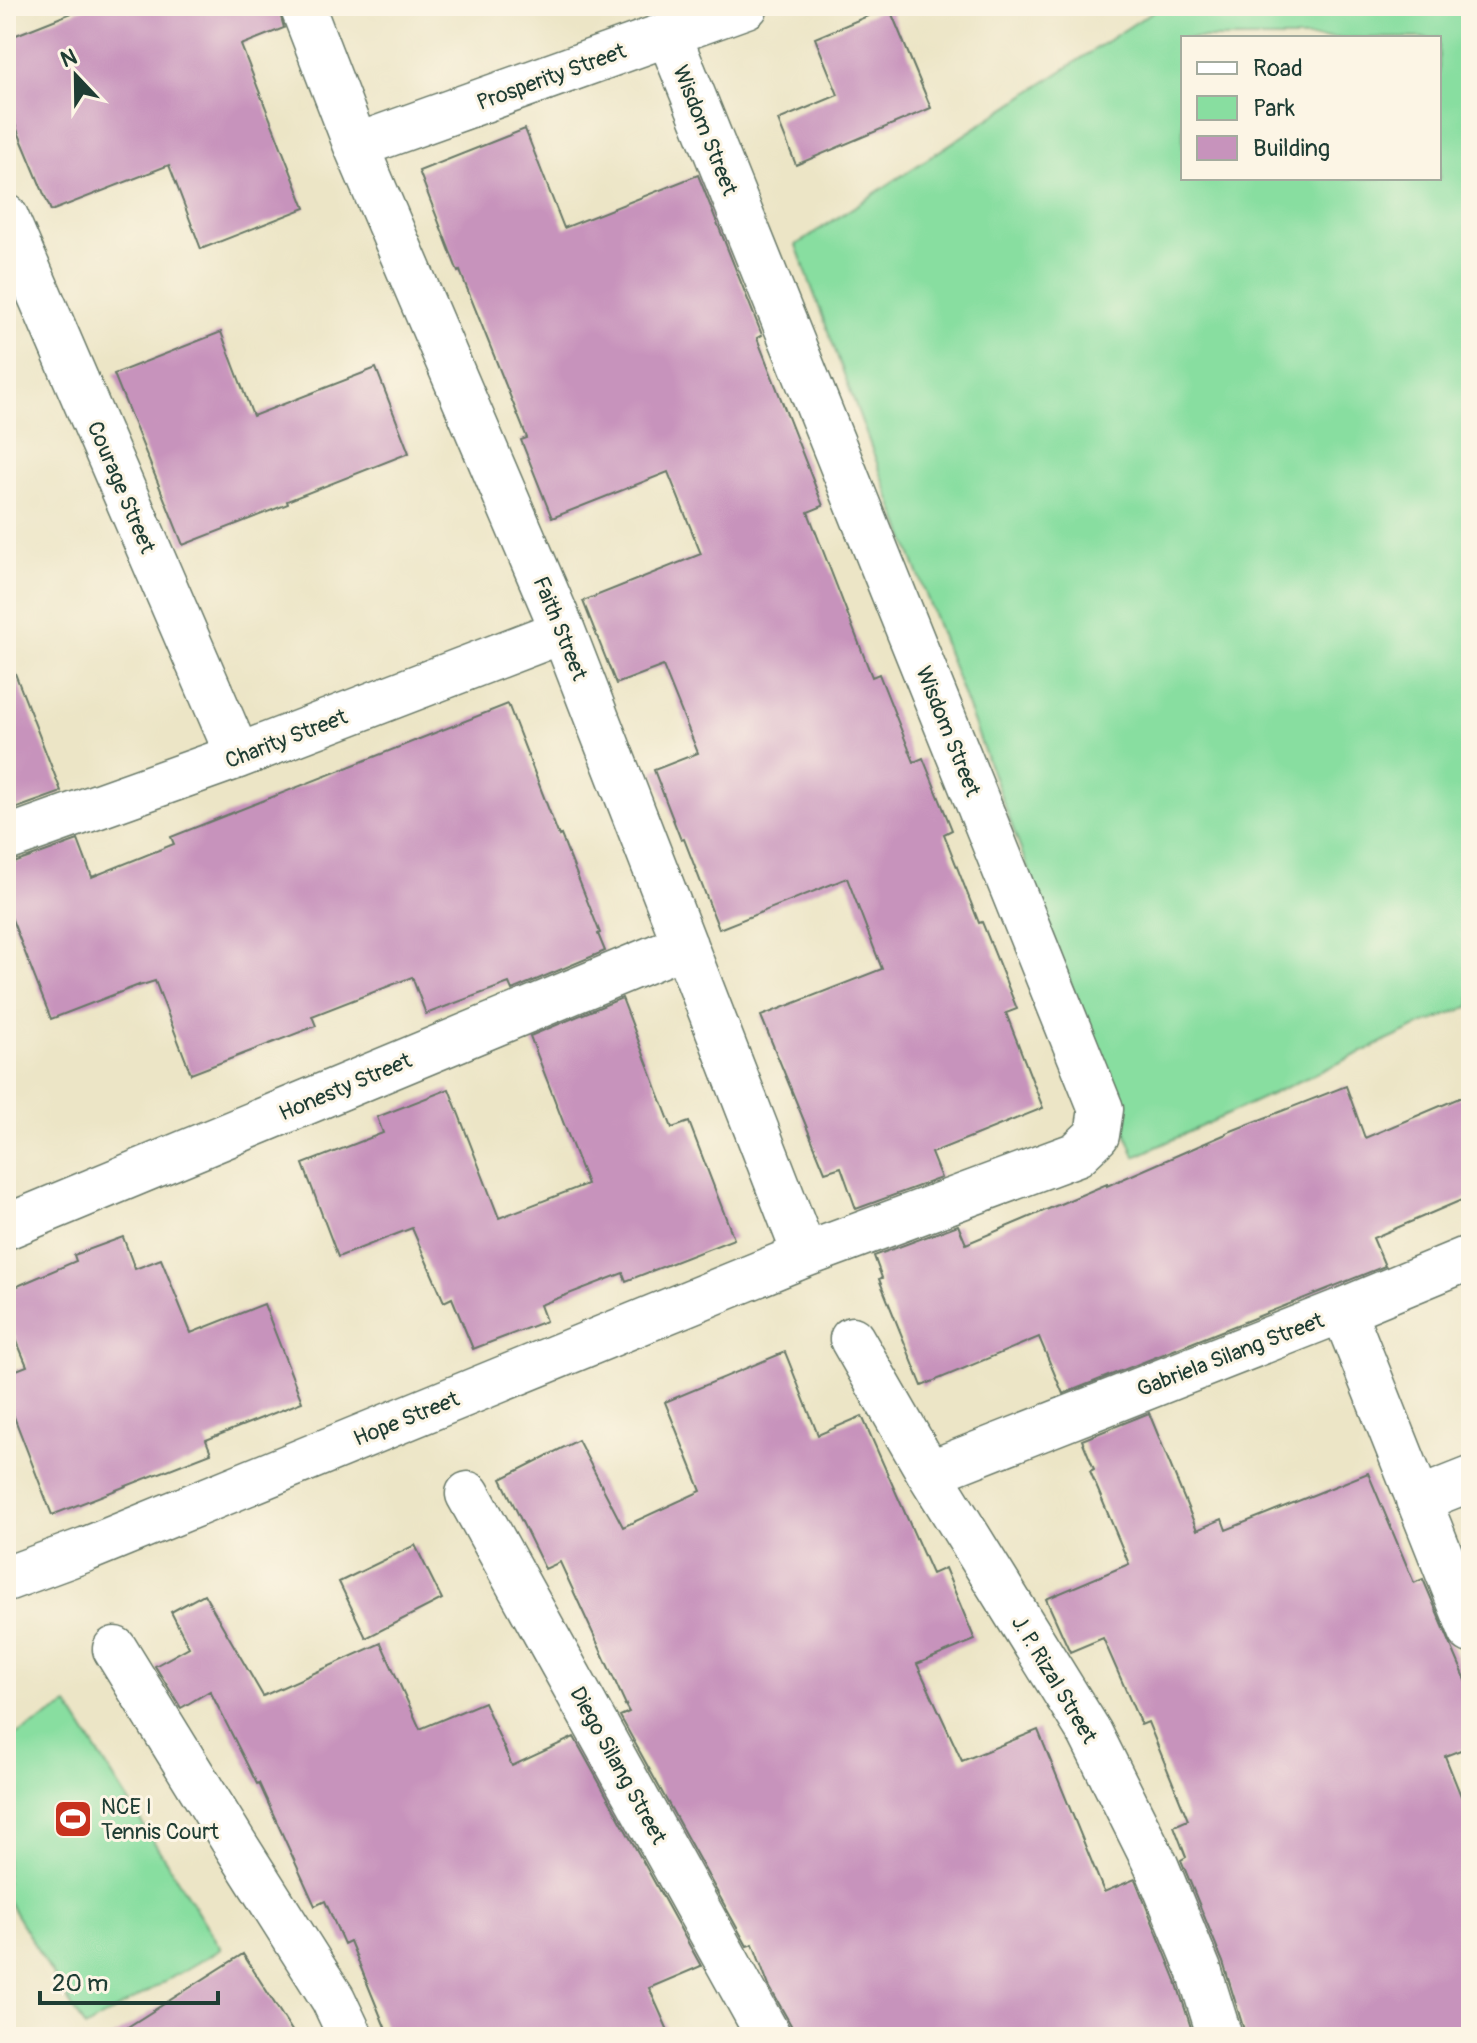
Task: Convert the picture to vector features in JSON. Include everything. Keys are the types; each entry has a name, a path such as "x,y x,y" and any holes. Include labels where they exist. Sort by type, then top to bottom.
{"street":[{"name":"Faith Street","path":"302,6 356,146 563,631 805,1255"},
{"name":"Prosperity Street","path":"356,146 746,6"},
{"name":"Wisdom Street","path":"668,33 1101,1109 1097,1135 1077,1154 805,1255"},
{"name":"Courage Street","path":"6,217 238,756"},
{"name":"Charity Street","path":"6,839 238,756 563,631"},
{"name":"Honesty Street","path":"6,1227 685,945"},
{"name":"Hope Street","path":"6,1579 87,1549 805,1255"},
{"path":"1343,1310 1471,1257"},
{"name":"Gabriela Silang Street","path":"929,1473 1343,1310 1471,1631"},
{"name":"J. P. Rizal Street","path":"852,1339 929,1473 1090,1733 1156,1865 1199,1970 1220,2037"},
{"path":"1418,1500 1471,1479"},
{"name":"Diego Silang Street","path":"468,1494 769,2037"},
{"path":"115,1649 333,1999 351,2037"}],"green space":[{"path":"1161,6 1471,6 1471,1006 1419,1026 1135,1157 796,245"},
{"name":"NCE I Tennis Court","path":"68,1705 221,1949 85,2028 6,1898 6,1741"}],"building":[{"path":"89,6 278,6 284,28 241,45 305,208 201,249 169,165 51,211 6,103 6,39"},
{"path":"889,7 931,108 796,165 778,120 838,95 815,38"},
{"path":"525,129 564,228 698,175 762,335 757,338 823,506 808,512 872,677 879,674 914,762 923,758 952,830 944,834 1017,1009 1006,1013 1043,1108 931,1153 941,1178 856,1209 841,1167 825,1172 761,1016 882,969 847,878 719,929 654,770 698,753 663,666 616,684 583,601 701,554 668,472 552,518 521,440 527,438 419,171"},
{"path":"221,332 253,416 376,368 409,453 183,545 114,374"},
{"path":"9,658 61,791 6,812 6,659"},
{"path":"508,704 605,951 512,990 509,983 426,1014 412,977 312,1016 316,1026 191,1074 155,981 51,1019 6,904 6,863 14,863 78,840 92,877 174,844 171,837"},
{"path":"622,998 672,1128 689,1122 734,1239 626,1281 623,1273 540,1305 546,1321 473,1349 452,1298 444,1302 412,1228 338,1257 303,1164 383,1133 377,1117 449,1089 499,1218 587,1184 530,1036"},
{"path":"1346,1086 1365,1138 1471,1093 1471,1196 1373,1238 1385,1266 1063,1394 1039,1337 922,1386 879,1279 882,1278 874,1256 958,1225 966,1244 1226,1133"},
{"path":"123,1237 135,1269 161,1259 191,1333 264,1304 302,1402 206,1440 211,1453 52,1515 6,1396 6,1374 27,1366 6,1315 6,1291 76,1261 74,1255"},
{"path":"785,1352 818,1435 862,1416 932,1574 945,1568 975,1640 917,1664 962,1761 1038,1730 1104,1892 1135,1879 1175,1978 1194,2037 794,2037 753,1944 747,1946 620,1716 629,1712 560,1562 545,1569 501,1479 578,1440 623,1527 701,1491 665,1402"},
{"path":"1149,1413 1197,1530 1222,1519 1226,1530 1368,1473 1414,1583 1423,1579 1471,1692 1471,1746 1445,1756 1471,1821 1471,2037 1244,2037 1223,1962 1181,1860 1186,1857 1174,1826 1188,1820 1148,1722 1141,1725 1103,1638 1070,1652 1046,1599 1129,1564 1090,1471 1094,1469 1082,1440"},
{"path":"415,1545 442,1599 366,1638 339,1582"},
{"path":"204,1594 263,1696 381,1643 420,1729 484,1702 512,1766 574,1737 701,1966 649,1988 671,2037 389,2037 350,1941 344,1944 325,1901 315,1906 259,1783 210,1691 181,1708 155,1666 189,1647 171,1612"},
{"path":"243,1954 296,2037 112,2037"}],"place":[{"name":"NCE I Tennis Court","path":"73,1819"}]}
